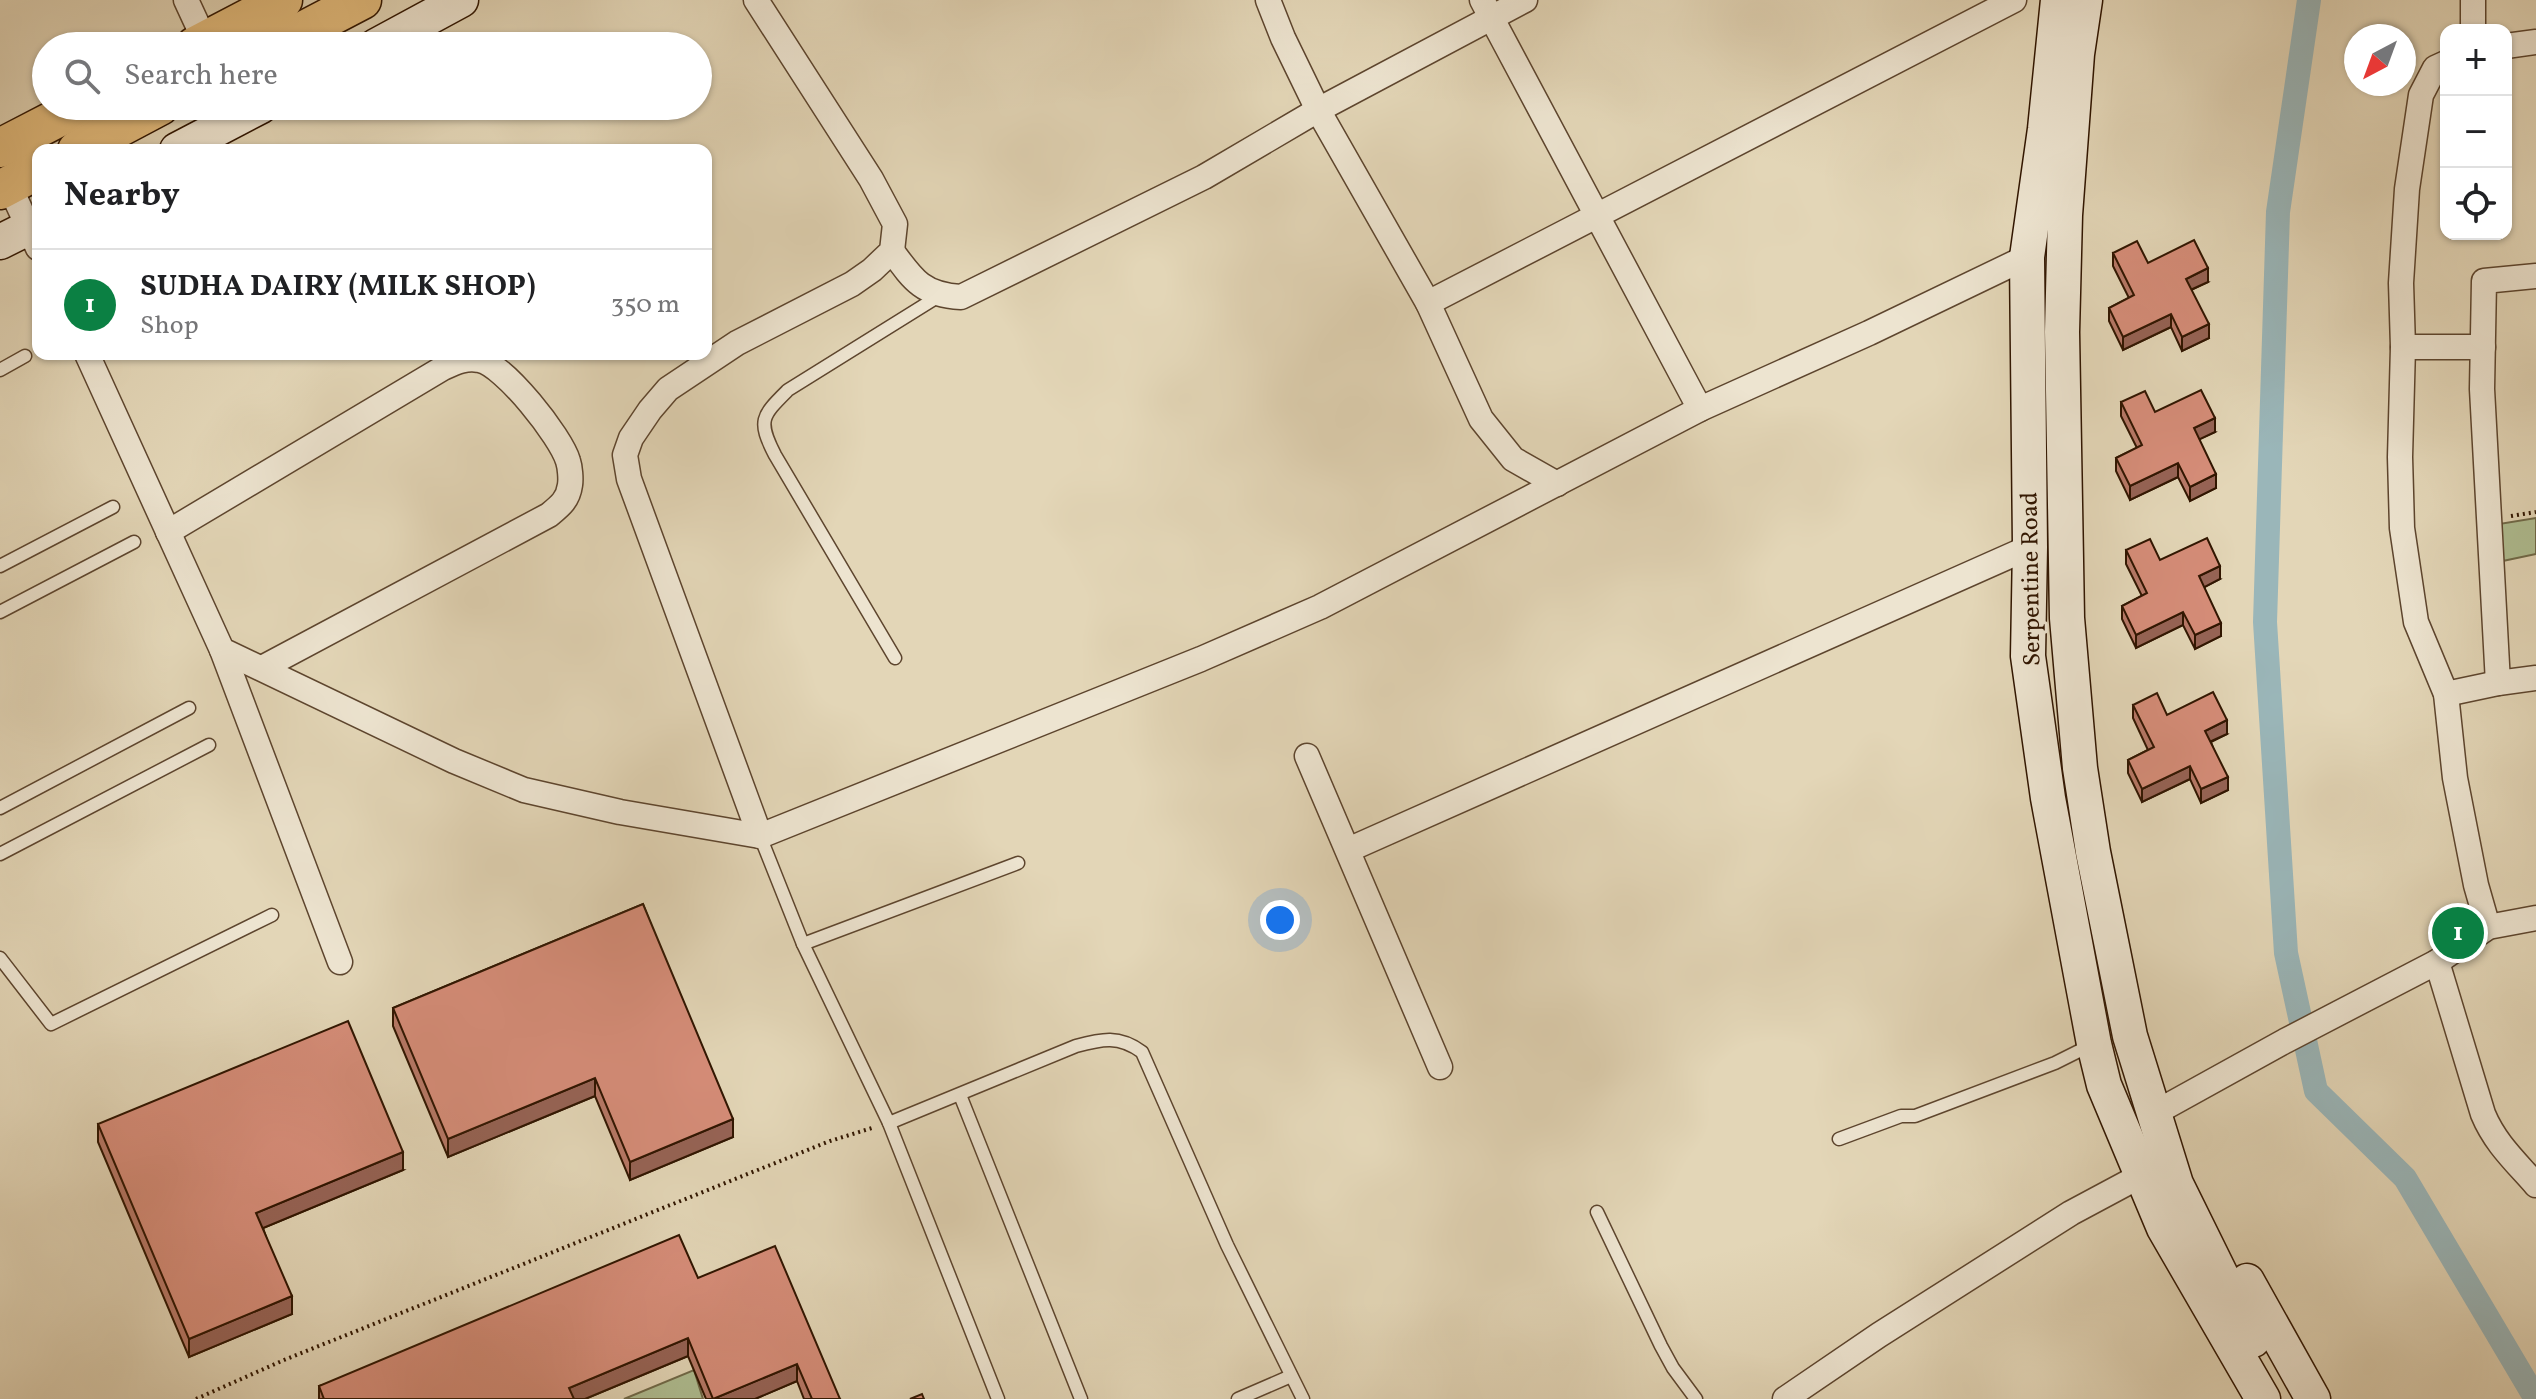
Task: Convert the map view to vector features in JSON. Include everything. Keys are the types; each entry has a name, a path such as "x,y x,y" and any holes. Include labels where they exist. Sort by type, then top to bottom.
{"main road":[{"path":"221,32 283,0"},
{"path":"301,32 362,0"},
{"path":"402,32 461,0"},
{"name":"Serpentine Road","path":"2058,0 2045,129 2027,257 2028,656 2048,798 2072,930 2112,1040 2104,1085 2164,1190"},
{"path":"2085,0 2077,54 2065,215 2062,318 2067,618 2084,795 2107,922 2112,1040 2153,1114 2164,1190 2164,1228 2263,1399"},
{"path":"0,148 54,120"},
{"path":"88,144 134,120"},
{"path":"188,144 234,120"},
{"path":"2048,798 2084,795"},
{"path":"2072,930 2107,922"},
{"path":"2164,1190 2282,1399"},
{"path":"2164,1190 2220,1219 2242,1272 2313,1399"}],"street":[{"path":"186,0 196,32"},
{"path":"712,359 737,343 852,284 892,251 895,224 871,179 756,0"},
{"path":"1268,0 1318,110 1428,303 1481,419 1513,459 1557,484"},
{"path":"892,251 913,280 939,296 961,297 1204,177 1486,9 1525,0"},
{"path":"1428,303 2014,0"},
{"path":"2473,0 2473,24"},
{"path":"1486,9 1700,409"},
{"path":"2512,45 2536,42"},
{"path":"2440,66 2435,68 2421,95 2407,189 2401,283 2400,457 2406,568 2416,622 2446,694 2455,778 2476,885 2488,927"},
{"path":"16,182 26,235"},
{"path":"222,650 454,761 524,790 620,812 760,836 1201,659 1320,607 1700,409 2027,257"},
{"path":"2498,683 2485,466 2484,281 2536,276"},
{"path":"2403,347 2483,347"},
{"path":"90,360 222,650 340,962"},
{"path":"168,532 443,368 462,360 479,360 495,367 512,381 557,440 568,460 570,485 564,503 549,515 262,668"},
{"path":"711,360 668,389 631,438 625,455 629,479 760,836"},
{"path":"1348,850 2030,547"},
{"path":"2446,694 2536,678"},
{"path":"1307,756 1440,1067"},
{"path":"2153,1114 2437,962 2488,927 2536,918"},
{"path":"2437,962 2491,1134 2536,1185"},
{"path":"1785,1399 1879,1335 2059,1221 2164,1190"}],"lane":[{"path":"895,658 775,455 763,422 770,407 788,390 939,296"},
{"path":"0,370 25,356"},
{"path":"0,566 113,507"},
{"path":"0,612 134,542"},
{"path":"0,808 189,708"},
{"path":"0,854 209,745"},
{"path":"760,836 803,944 889,1123 998,1399"},
{"path":"803,944 1018,863"},
{"path":"0,958 51,1024 272,915"},
{"path":"889,1123 1076,1046 1109,1038 1128,1042 1142,1052 1227,1245 1303,1399"},
{"path":"1839,1139 1901,1116 1915,1116 1929,1111 2112,1040"},
{"path":"960,1095 1081,1399"},
{"path":"1597,1212 1661,1346 1696,1399"},
{"path":"1238,1399 1291,1376"}],"path":[{"path":"196,1399 284,1360 815,1147 889,1123"}],"green space":[{"path":"2536,518 2536,554 2498,562 2493,525"},
{"path":"694,1370 703,1399 624,1399"}],"building":[{"path":"2194,240 2208,268 2186,279 2209,324 2182,337 2171,314 2123,337 2109,308 2134,295 2113,253 2137,241 2148,263"},
{"path":"2201,390 2215,418 2194,428 2216,474 2190,487 2178,463 2130,486 2116,458 2142,445 2121,402 2145,391 2155,412"},
{"path":"2207,538 2220,566 2199,576 2221,623 2195,635 2183,612 2136,635 2122,606 2147,593 2126,550 2150,539 2160,560"},
{"path":"2213,692 2227,720 2205,731 2228,777 2201,789 2190,766 2142,789 2128,760 2154,747 2133,705 2157,693 2167,715"},
{"path":"643,904 733,1119 630,1162 595,1078 448,1139 393,1008"},
{"path":"348,1021 403,1152 256,1213 292,1296 189,1339 98,1124"},
{"path":"679,1235 698,1278 775,1246 840,1399 812,1399 797,1364 713,1399 688,1338 569,1388 574,1399 324,1399 319,1386"}],"waterway":[{"path":"2309,0 2278,212 2265,622 2286,953 2316,1091 2405,1178 2536,1399"}],"place":[{"name":"SUDHA DAIRY (MILK SHOP)","path":"2458,933"}]}
